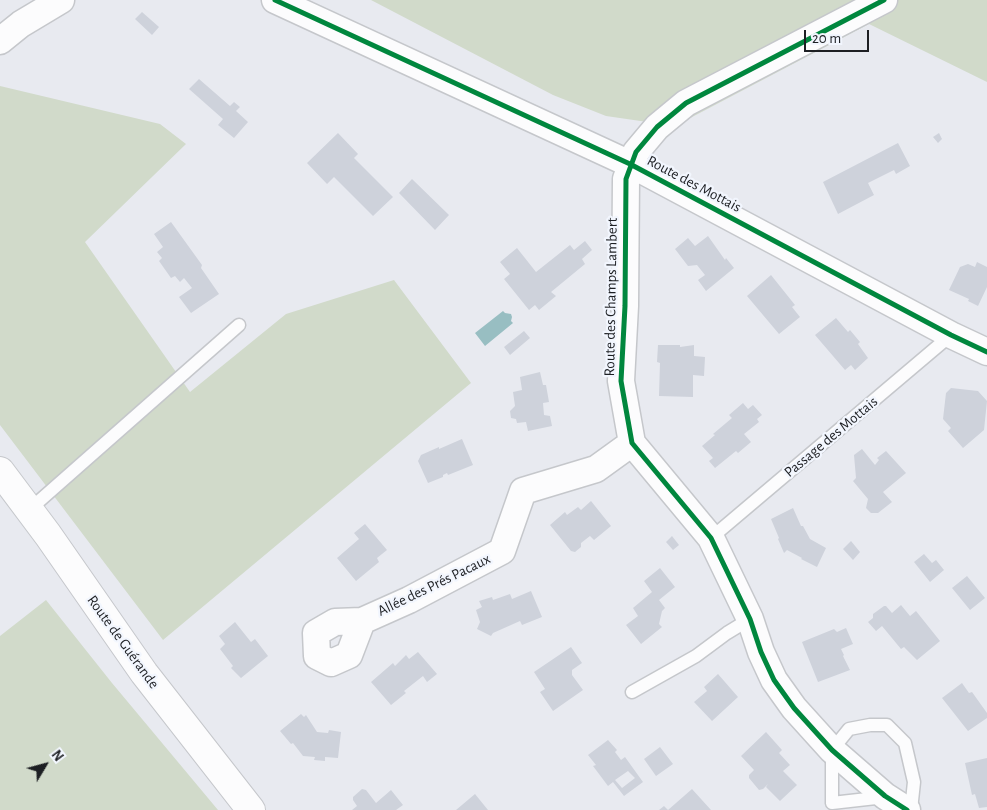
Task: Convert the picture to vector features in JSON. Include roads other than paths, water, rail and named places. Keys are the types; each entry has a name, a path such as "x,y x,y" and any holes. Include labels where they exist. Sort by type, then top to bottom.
{"street":[{"path":"0,41 21,24 61,0"},
{"name":"Route des Mottais","path":"275,0 630,164 951,335 987,352"},
{"path":"630,164 636,152 657,127 686,103 884,0"},
{"name":"Route des Champs Lambert","path":"630,164 626,179 625,306 621,381 632,443 711,538 750,619 761,652 774,680 794,708 832,750 885,796 909,810"},
{"name":"Allée des Prés Pacaux","path":"362,621 409,600 502,551 523,491 596,469 632,443"},
{"name":"Route de Guérande","path":"0,471 144,673 251,810"}],"lane":[{"path":"29,510 239,325"},
{"name":"Passage des Mottais","path":"711,538 951,335"},
{"path":"632,692 696,656 750,619"},
{"path":"885,796 827,806 832,750 849,729 870,725 887,725 905,743 914,782 909,810"}],"water":[{"path":"503,311 511,314 511,321 513,323 485,346 475,333"}]}
